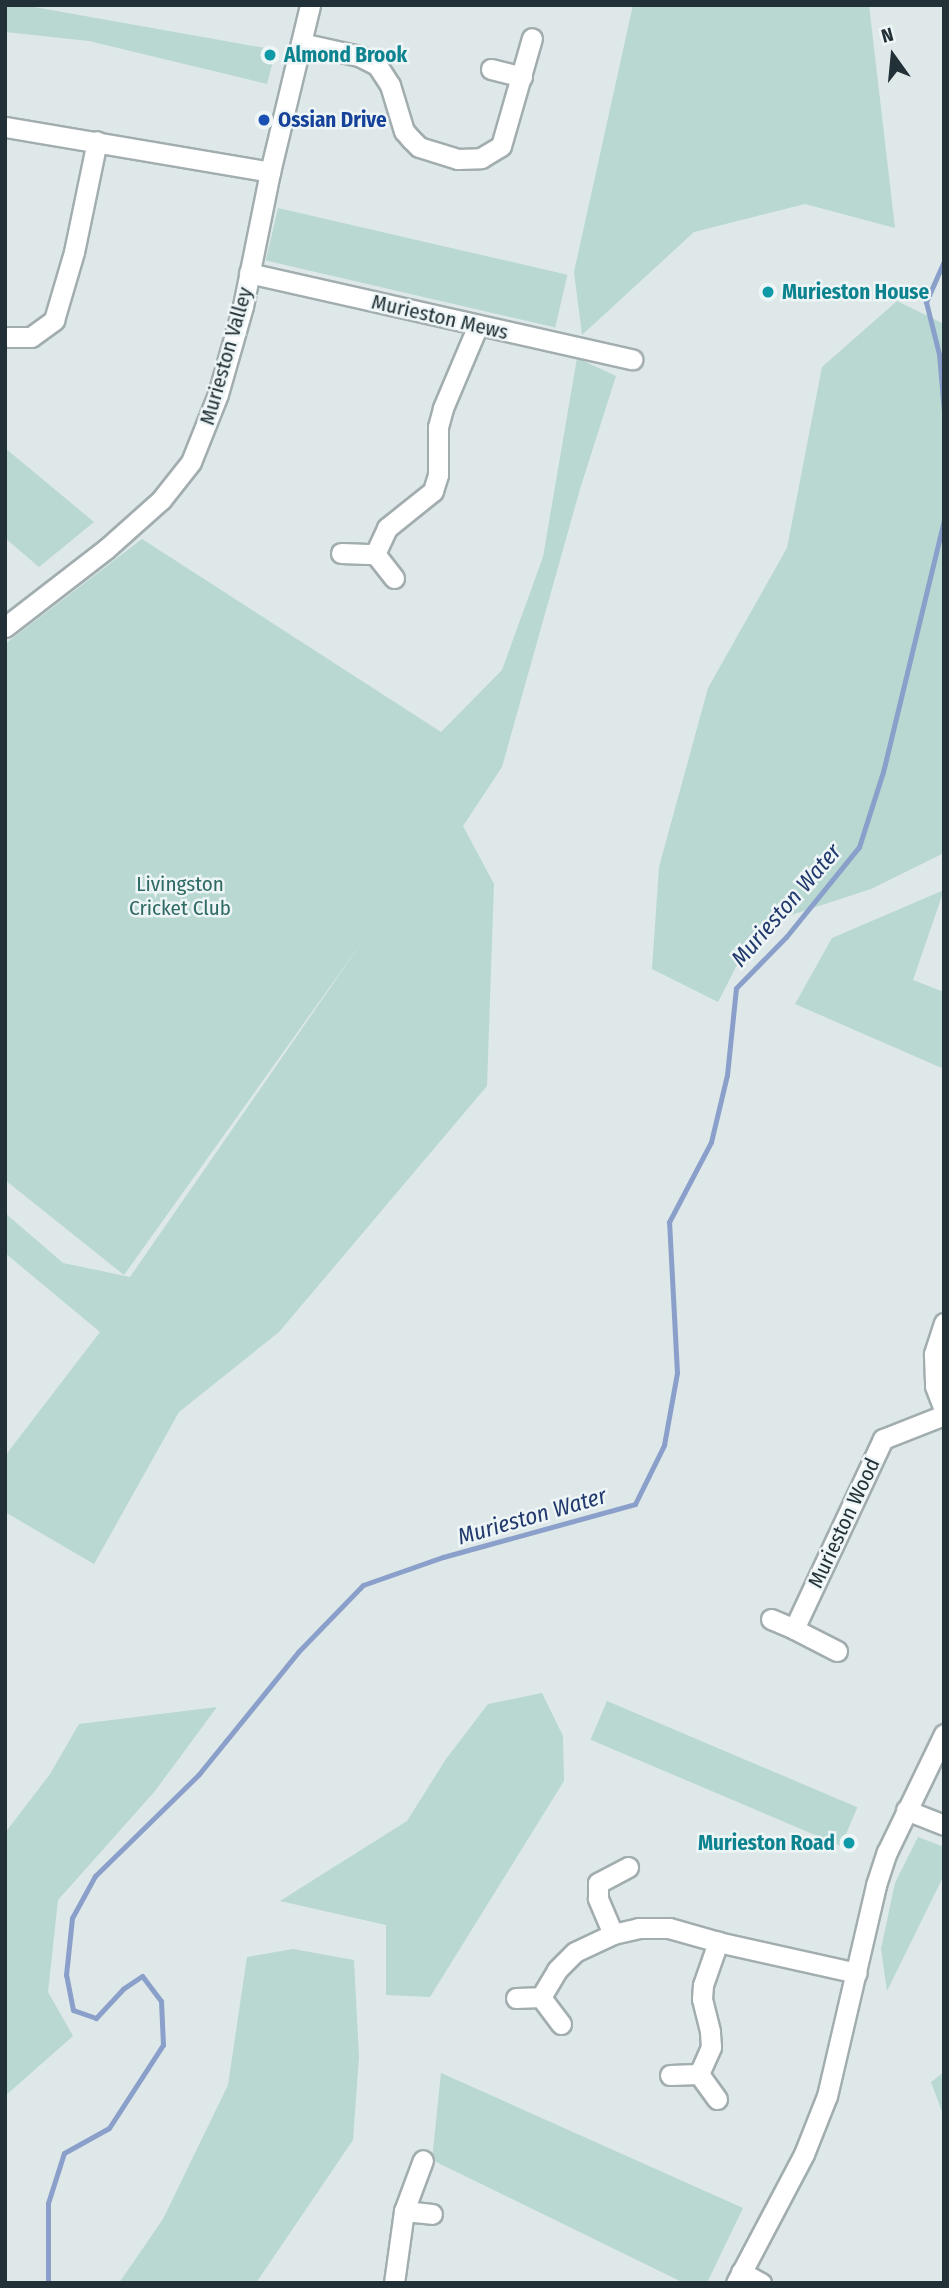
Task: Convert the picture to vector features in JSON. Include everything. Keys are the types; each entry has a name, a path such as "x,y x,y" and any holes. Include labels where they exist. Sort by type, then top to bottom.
{"street":[{"name":"Murieston Valley","path":"5,627 106,549 162,500 191,462 218,394 249,273 310,5"},
{"path":"301,43 359,56 377,65 390,85 404,131 419,146 458,159 481,158 501,146 532,38"},
{"path":"491,69 522,77"},
{"path":"5,127 270,172"},
{"path":"5,337 31,337 54,320 82,216 97,141"},
{"name":"Murieston Mews","path":"249,273 632,359"},
{"path":"375,554 387,528 433,491 438,475 440,418 478,325"},
{"path":"341,553 375,554 394,578"},
{"name":"Murieston Wood","path":"794,1629 883,1439 944,1413 935,1386 934,1354 944,1323"},
{"path":"771,1619 837,1651"},
{"path":"761,2283 738,2277 804,2154 827,2096 876,1885 906,1810 944,1734"},
{"path":"906,1810 944,1825"},
{"path":"613,1934 598,1898 598,1884 628,1867"},
{"path":"541,1997 556,1970 575,1952 613,1934 638,1928 669,1928 718,1942 857,1973"},
{"path":"699,2074 711,2047 702,1999 703,1985 718,1942"},
{"path":"516,1998 541,1997"},
{"path":"541,1997 561,2024"},
{"path":"670,2075 699,2074"},
{"path":"699,2074 717,2099"},
{"path":"394,2283 404,2211 423,2160"},
{"path":"404,2211 432,2214"}],"green space":[{"path":"5,5 23,5 276,50 267,84 89,41 5,32"},
{"path":"633,5 869,5 895,228 805,204 694,232 582,335 574,272"},
{"path":"278,208 567,275 555,327 266,261"},
{"path":"897,301 944,324 944,853 871,889 757,926 718,1002 652,969 659,867 708,688 787,548 822,367"},
{"name":"Livingston Cricket Club","path":"577,358 616,376 580,489 502,767 463,826 494,884 487,1086 279,1332 179,1412 94,1564 5,1512 5,1456 100,1332 5,1253 5,1213 63,1263 130,1277 364,939 124,1275 5,1180 5,644 142,539 441,732 502,670 543,557"},
{"path":"5,448 94,522 39,567 5,538"},
{"path":"944,890 913,980 944,992 944,1069 795,1004 832,938"},
{"path":"542,1693 563,1736 564,1781 430,1997 386,1995 386,1925 280,1901 407,1821 446,1759 488,1704"},
{"path":"607,1701 857,1807 841,1846 591,1740"},
{"path":"217,1707 155,1791 58,1900 48,1992 73,2036 5,2096 5,1833 50,1774 79,1724"},
{"path":"918,1837 944,1847 944,1875 887,1991 881,1949 895,1883"},
{"path":"293,1949 354,1960 359,2057 353,2140 256,2283 119,2283 163,2219 228,2085 247,1957"},
{"path":"944,2072 944,2117 931,2082"},
{"path":"441,2073 743,2208 707,2283 684,2283 432,2160"}],"waterway":[{"name":"Murieston Water","path":"944,261 926,302 939,354 944,411"},
{"name":"Murieston Water","path":"48,2283 48,2203 64,2153 109,2128 163,2045 161,2001 142,1976 123,1989 96,2018 73,2010 66,1975 72,1918 95,1876 199,1774 298,1652 363,1585 443,1557 635,1504 664,1445 677,1373 669,1222 711,1142 727,1075 736,988 786,937 859,847 883,772 944,520"}],"place":[{"name":"Almond Brook","path":"270,55"},
{"name":"Ossian Drive","path":"264,120"},
{"name":"Murieston House","path":"768,292"},
{"name":"Murieston Road","path":"849,1843"}]}
